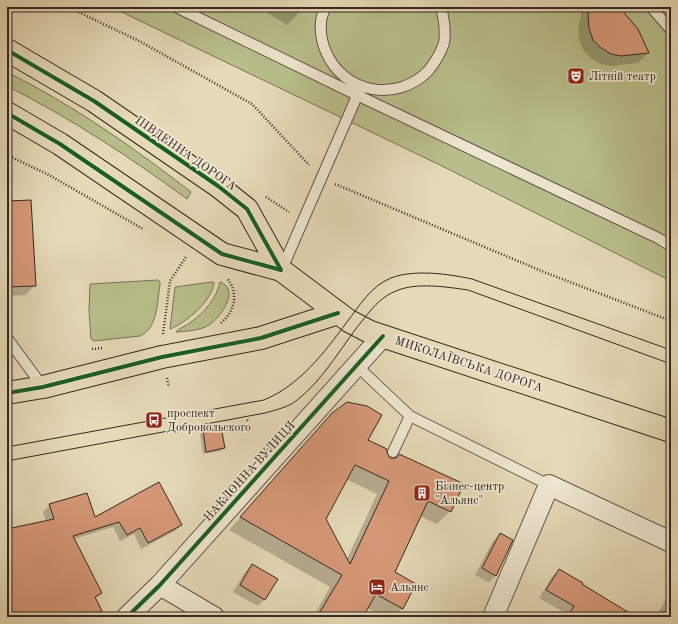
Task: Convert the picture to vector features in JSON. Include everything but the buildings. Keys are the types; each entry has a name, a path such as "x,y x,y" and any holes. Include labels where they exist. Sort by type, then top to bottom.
{"main road":[{"name":"ПІВДЕННА ДОРОГА","path":"7,50 94,101 218,186 242,205 248,210 281,270"},
{"path":"7,113 60,144 222,254 281,270"},
{"name":"МИКОЛАЇВСЬКА ДОРОГА","path":"281,270 353,323 383,336 671,431"},
{"path":"7,393 43,387 162,357 261,338 338,313"}],"street":[{"name":"НАКЛОННА ВУЛИЦЯ","path":"127,617 160,585 383,336"},
{"path":"493,617 549,485 671,542"},
{"path":"160,585 214,617"}],"lane":[{"path":"176,7 359,91 658,238 671,246"},
{"path":"325,7 321,22 322,42 330,61 359,91 403,88 421,78 435,63 444,44 445,23 441,7"},
{"path":"651,7 671,30"},
{"path":"281,270 359,91"},
{"path":"7,338 43,387"},
{"path":"357,366 410,416 549,485"},
{"path":"393,452 410,416"}],"path":[{"path":"68,7 141,42 252,104 321,178 544,272 671,321"},
{"path":"7,155 49,176 148,232"},
{"path":"264,196 303,220"},
{"path":"169,388 162,357 162,342 170,281 188,255"},
{"path":"218,325 230,313 235,300 232,284 226,277"}],"green space":[{"path":"111,7 671,7 671,281 440,165"},
{"path":"7,72 55,98 125,143 191,192 187,199 144,168 99,139 54,111 7,86"},
{"path":"158,280 160,285 156,314 146,332 140,336 94,341 91,339 89,311 90,284"},
{"path":"220,282 226,286 229,291 229,297 223,310 218,316 209,325 193,330 176,332 205,310 216,294"},
{"path":"214,283 212,290 203,304 184,322 170,329 175,287"}],"tram line":[{"path":"7,447 264,400 277,394 300,377 320,356 366,297 384,281 400,275 432,273 472,279 671,350"},
{"path":"7,461 265,413 286,407 296,401 325,372 369,312 387,295 404,288 432,286 468,290 671,364"}],"cycle path":[{"path":"7,50 94,101 218,186 247,209 281,270"},
{"path":"7,113 60,144 222,254 281,270"},
{"path":"7,393 43,387 162,357 261,338 338,313"},
{"path":"127,617 160,585 383,336"}],"place":[{"name":"Літній театр","path":"576,76"},
{"name":"проспект Добровольского","path":"154,420"},
{"name":"Бізнес-центр \"Альянс\"","path":"422,493"},
{"name":"Альянс","path":"377,587"}]}
